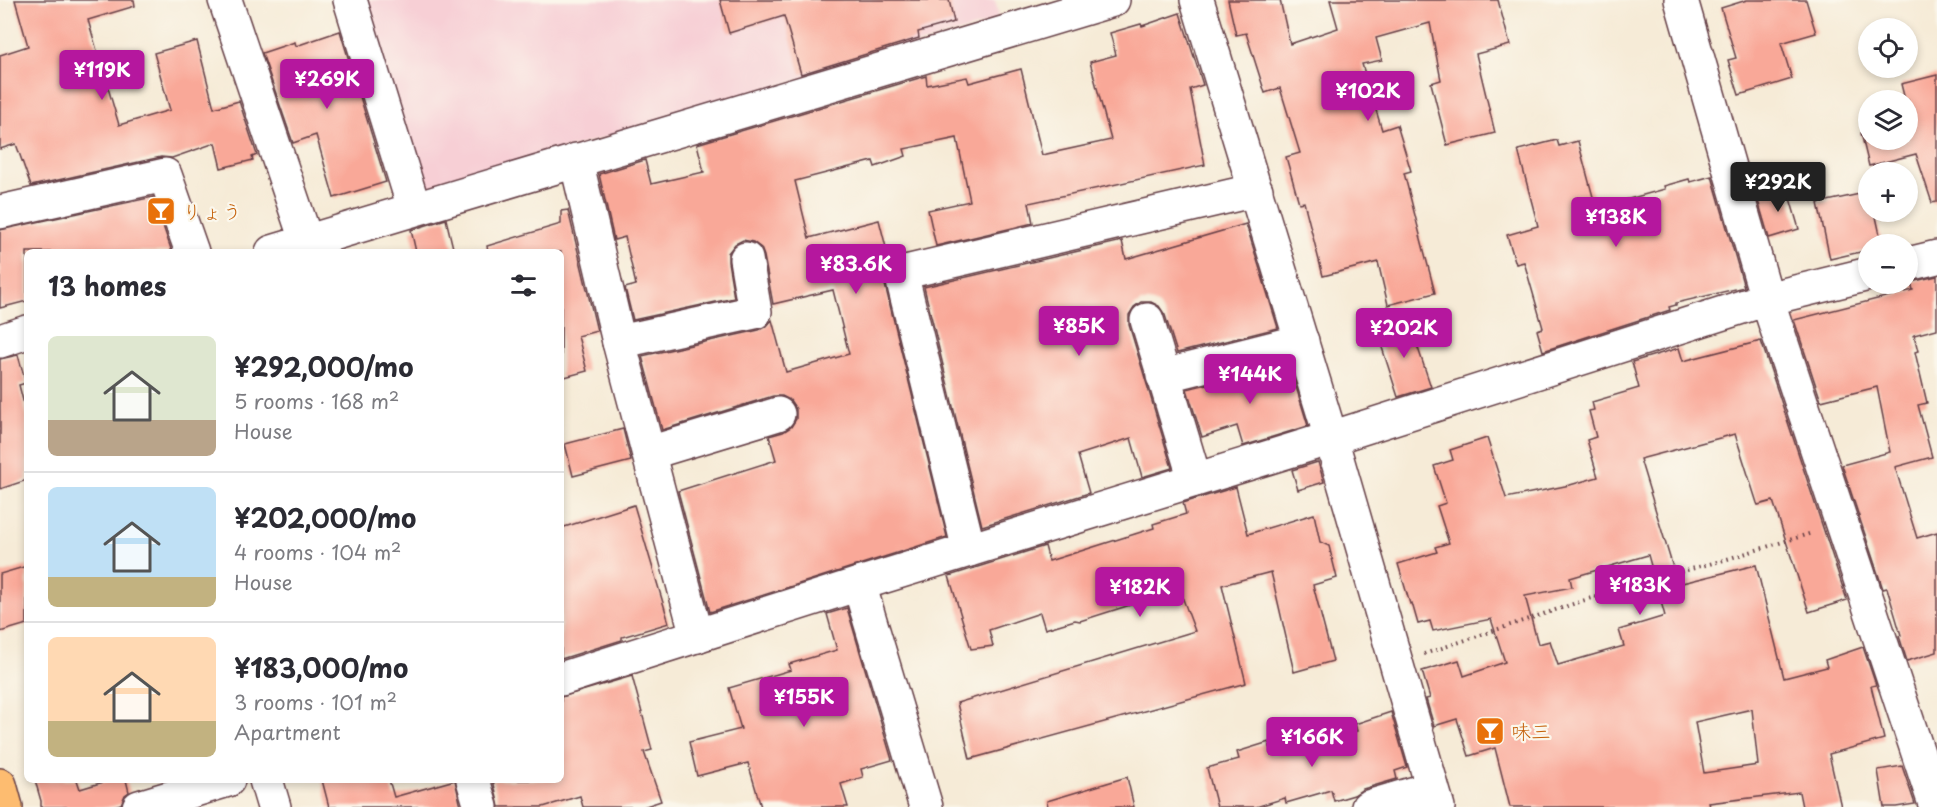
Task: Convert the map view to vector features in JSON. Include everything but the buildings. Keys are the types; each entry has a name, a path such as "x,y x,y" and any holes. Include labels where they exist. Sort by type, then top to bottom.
{"highway":[{"path":"0,784 6,807"}],"street":[{"path":"225,0 308,246"},
{"path":"350,0 414,208"},
{"path":"290,249 308,246 414,208 576,160 1035,11 1113,0"},
{"path":"1197,0 1331,438 1435,798 1368,807"},
{"path":"1681,0 1767,299 1935,807"},
{"path":"576,160 619,342 697,636"},
{"path":"0,212 165,175 191,249"},
{"path":"969,550 901,273 1256,190"},
{"path":"1918,262 1937,257"},
{"path":"619,342 755,312 746,259"},
{"path":"564,678 1767,299 1858,277"},
{"path":"1147,320 1195,480"},
{"path":"0,341 24,333"},
{"path":"1163,376 1302,341"},
{"path":"649,453 778,414"},
{"path":"859,584 926,807"},
{"path":"139,807 218,783"},
{"path":"267,783 274,807"},
{"path":"474,783 481,807"}],"path":[{"path":"1396,663 1618,589 1724,560 1841,523"}],"shaded area":[{"path":"360,0 995,0 999,14 993,22 419,193"}],"place":[{"name":"りょう","path":"161,211"},
{"name":"味三","path":"1490,731"}]}
